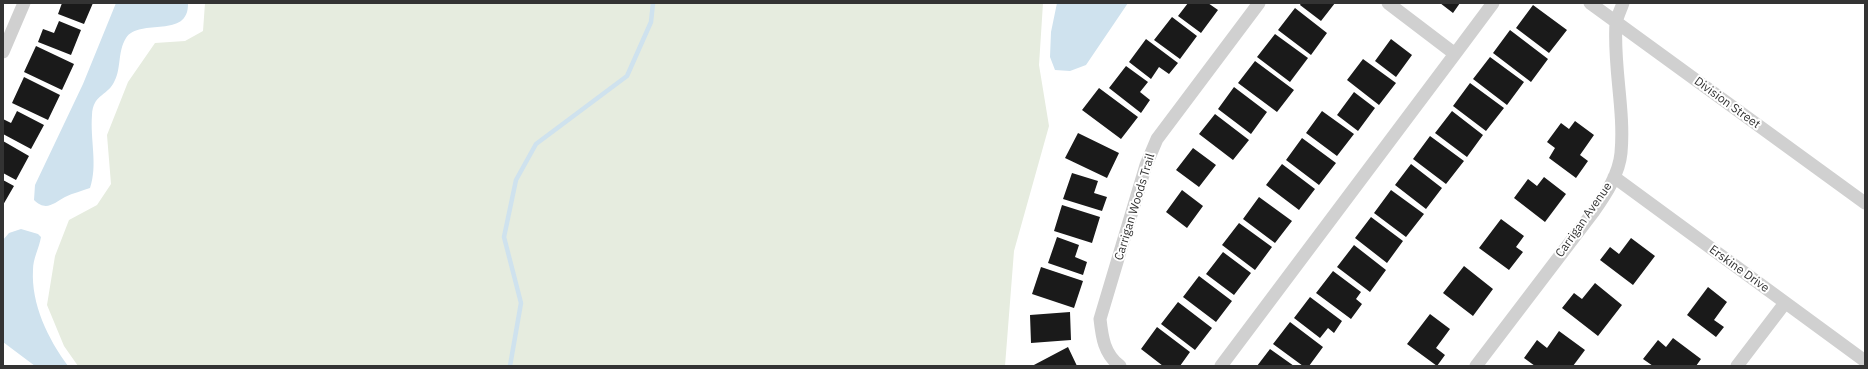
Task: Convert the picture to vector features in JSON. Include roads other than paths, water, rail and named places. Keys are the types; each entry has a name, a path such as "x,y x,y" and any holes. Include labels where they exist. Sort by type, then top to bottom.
{"street":[{"path":"3,52 24,3"},
{"name":"Carrigan Woods Trail","path":"1120,366 1115,362 1103,345 1100,319 1146,165 1157,139 1259,3"},
{"path":"1388,3 1455,54"},
{"path":"1221,366 1493,3"},
{"name":"Division Street","path":"1590,3 1865,203"},
{"name":"Carrigan Avenue","path":"1476,366 1594,211 1607,192 1614,177 1621,154 1616,22 1623,3"},
{"name":"Erskine Drive","path":"1614,177 1865,361"},
{"path":"1737,366 1785,303"}],"water":[{"path":"116,3 188,3 186,14 181,21 173,25 142,29 133,32 123,43 116,79 110,88 97,100 93,108 92,124 94,161 90,188 68,196 54,204 46,206 38,204 34,200 35,185 83,84"},
{"path":"1057,3 1128,3 1086,65 1070,71 1055,70 1050,57 1051,32"},
{"path":"21,229 38,234 41,237 33,266 35,296 42,321 68,366 35,366 3,342 3,240 9,233"}],"waterway":[{"path":"510,366 521,303 504,237 516,180 536,144 627,76 651,22 653,3"}]}
